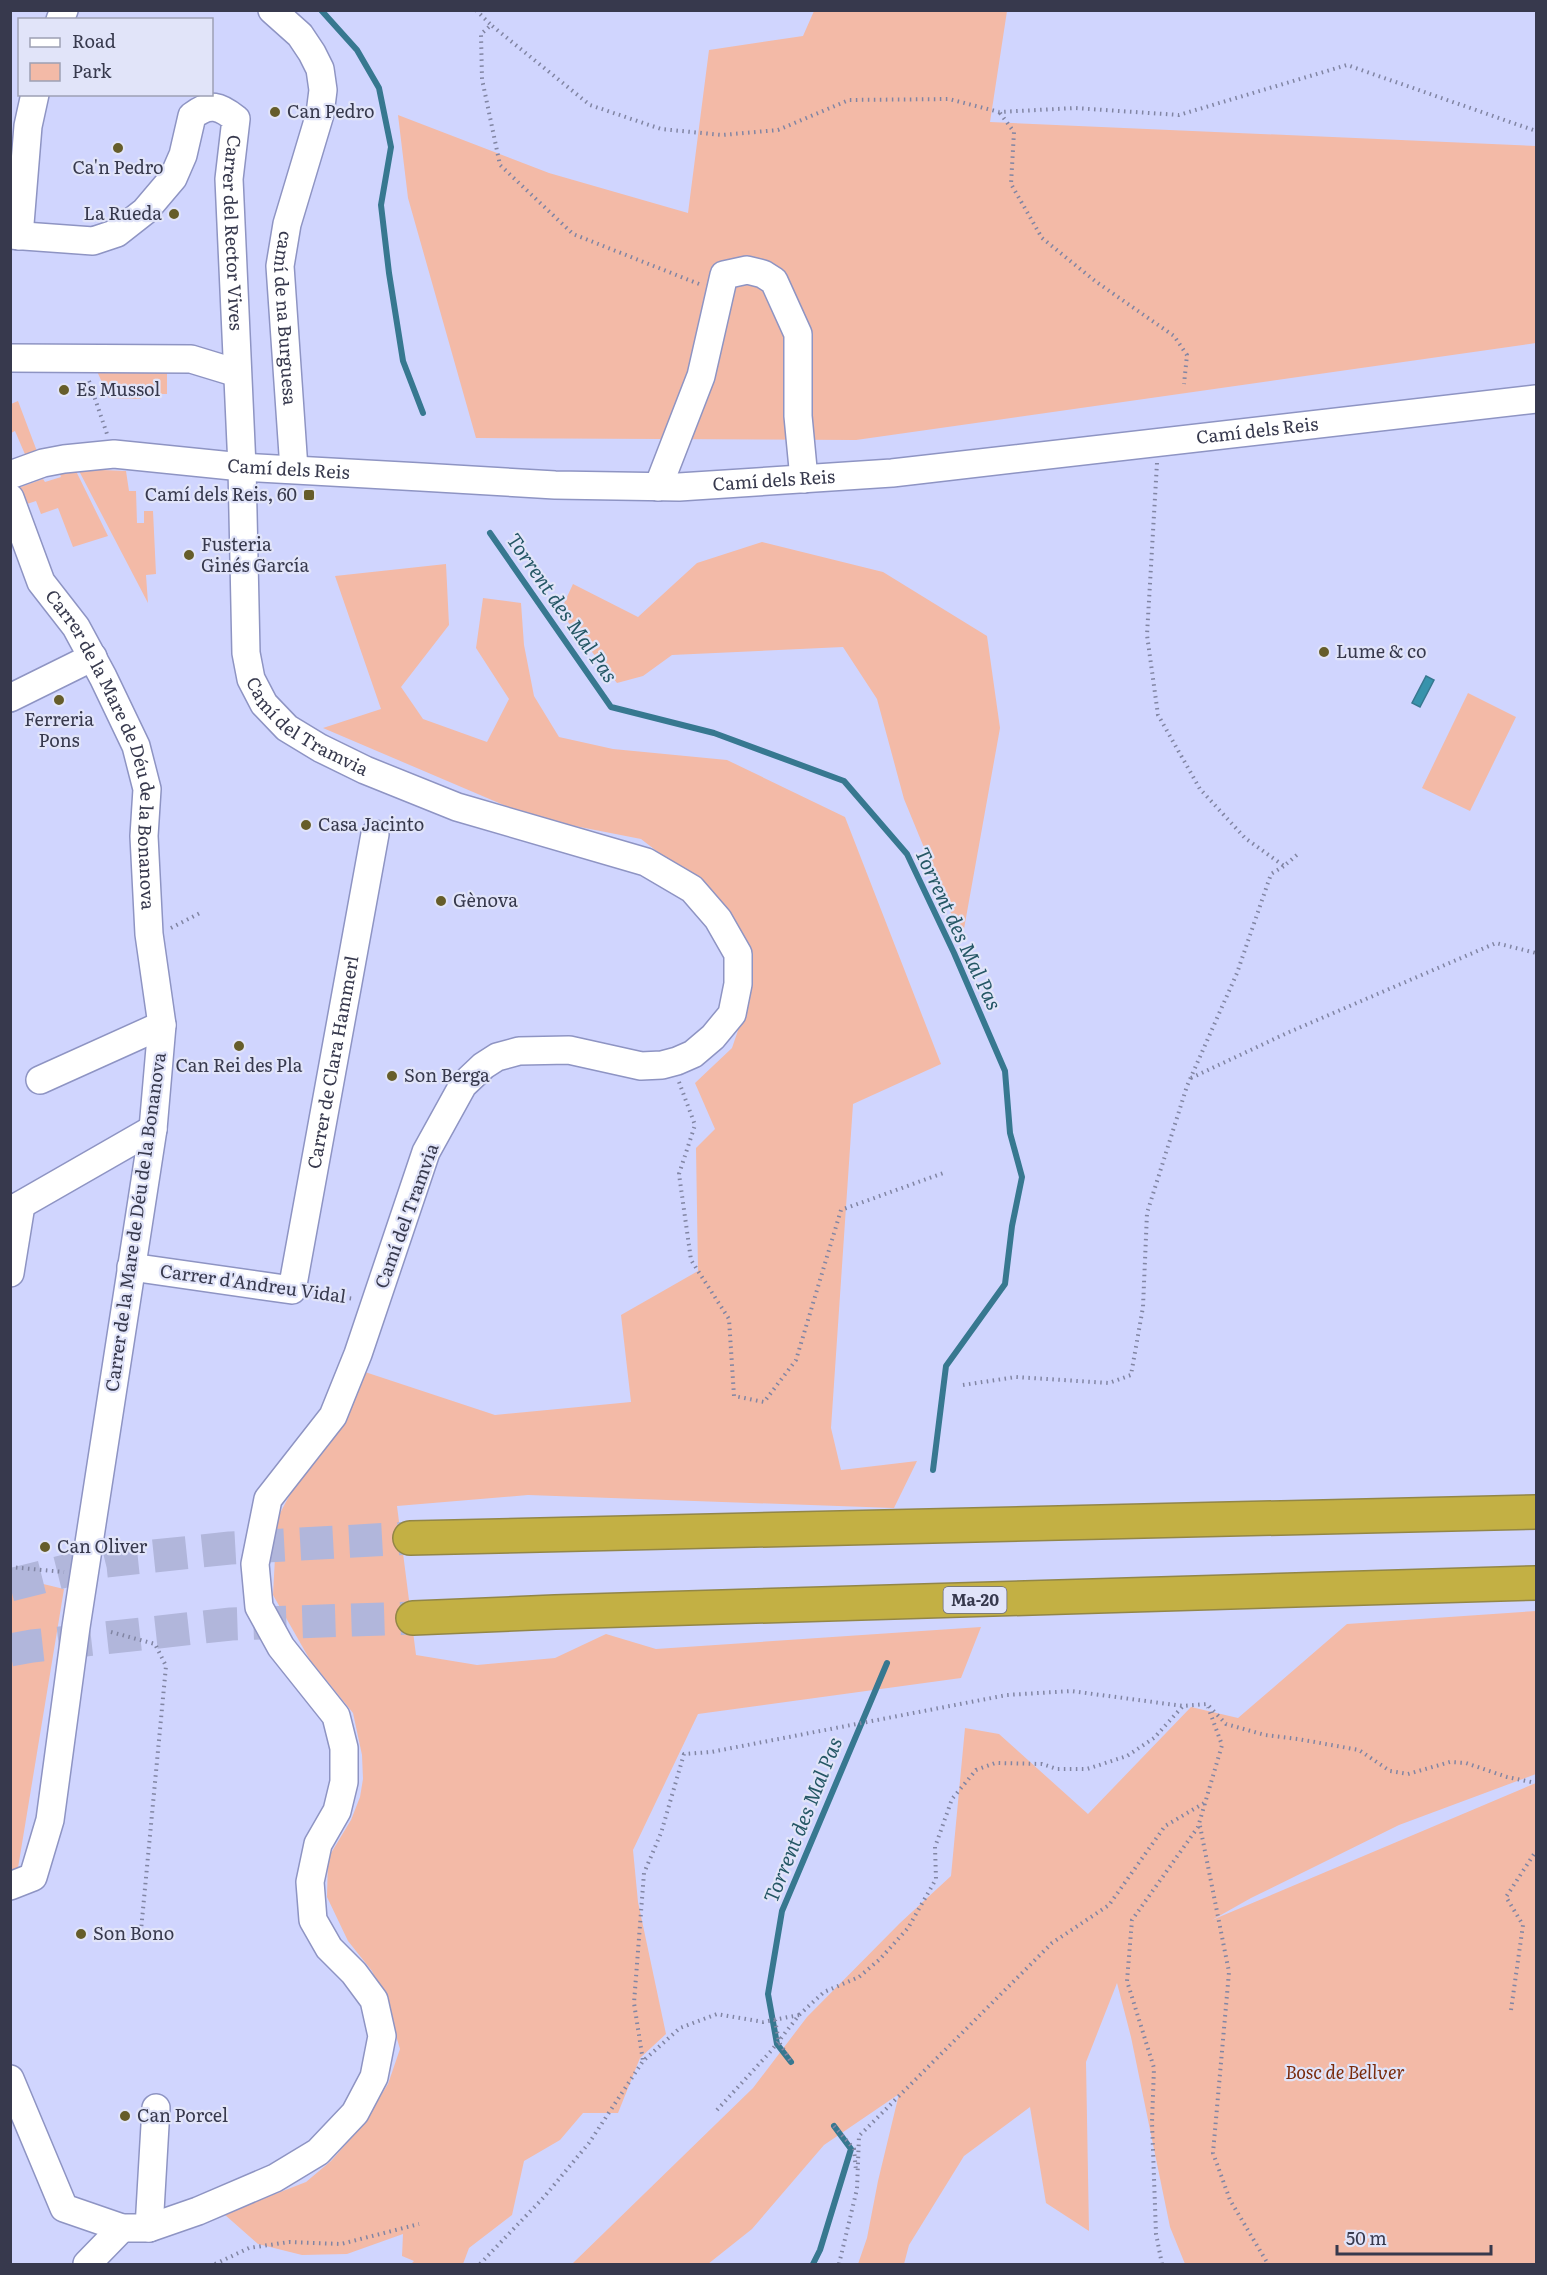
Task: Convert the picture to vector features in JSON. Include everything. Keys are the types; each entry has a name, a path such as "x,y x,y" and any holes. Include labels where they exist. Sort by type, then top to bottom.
{"highway":[{"path":"410,1538 1536,1512"},
{"name":"Ma-20","path":"413,1618 555,1611 1536,1583"}],"street":[{"name":"camí de na Burguesa","path":"272,10 300,35 312,52 320,69 323,90 320,114 287,224 280,266 294,469"},
{"path":"14,237 19,125 34,96"},
{"name":"Carrer del Rector Vives","path":"14,237 93,241 117,233 145,211 162,194 173,178 183,155 192,116 202,109 215,107 224,110 236,119 228,179 242,467"},
{"path":"658,487 700,376 724,275 747,270 763,274 774,281 798,334 798,416 804,479"},
{"path":"10,358 191,359 237,373"},
{"path":"191,359 221,386 229,401 240,437"},
{"name":"Camí dels Reis","path":"10,475 43,463 114,454 242,467 555,485 658,487 892,473 1536,399"},
{"name":"Camí del Tramvia","path":"122,2228 149,2228 198,2211 275,2178 318,2152 355,2113 374,2077 382,2036 374,2000 354,1973 329,1948 313,1920 310,1882 318,1844 337,1811 344,1782 344,1748 336,1716 281,1647 260,1607 255,1564 268,1499 333,1416 358,1354 426,1152 462,1084 497,1057 519,1052 569,1050 640,1066 662,1065 677,1061 693,1054 713,1037 732,1014 738,984 738,954 718,919 692,889 646,862 457,807 365,770 286,728 264,704 250,679 246,653 242,467"},
{"name":"Carrer de la Mare de Déu de la Bonanova","path":"10,498 41,582 76,627 136,746 147,789 144,836 149,934 162,1025 153,1129 84,1574 50,1820 33,1877 10,1886"},
{"path":"10,698 93,657"},
{"name":"Carrer de Clara Hammerl","path":"292,1290 375,834"},
{"path":"40,1080 162,1025"},
{"path":"10,1273 16,1208 153,1129"},
{"name":"Carrer d'Andreu Vidal","path":"131,1267 292,1290"},
{"path":"10,2079 64,2208 122,2228 87,2265"},
{"path":"149,2228 156,2108"}],"path":[{"path":"476,10 491,25 590,105 661,129 722,135 778,130 849,100 949,99 999,112 1075,108 1179,115 1347,65 1536,131"},
{"path":"491,25 481,34 482,79 500,165 573,234 720,293"},
{"path":"999,112 1014,132 1011,184 1041,237 1095,281 1174,336 1187,355 1184,384"},
{"path":"96,401 114,454"},
{"path":"1158,442 1147,635 1158,715 1200,789 1245,838 1284,866"},
{"path":"963,1385 1016,1377 1109,1383 1131,1375 1143,1306 1147,1213 1190,1079 1237,973 1271,874 1298,854"},
{"path":"149,934 165,932 200,913"},
{"path":"1190,1079 1287,1033 1497,943 1536,953"},
{"path":"662,1065 681,1084 695,1125 679,1174 691,1260 729,1319 734,1396 765,1402 796,1360 841,1210 946,1172"},
{"name":"Carrer d'Andreu Vidal","path":"292,1290 376,1302"},
{"path":"10,1567 84,1574"},
{"path":"111,1632 154,1644 166,1666 140,1941"},
{"path":"643,2061 634,2003 644,1873 660,1833 684,1754 711,1752 1007,1695 1071,1691 1183,1706 1207,1704"},
{"path":"1207,1704 1226,1724 1264,1735 1298,1738 1359,1750 1390,1772 1408,1774 1450,1762 1466,1763 1507,1777 1536,1783"},
{"path":"1162,2265 1156,2223 1152,2122 1154,2068 1127,1981 1132,1920 1200,1823 1222,1745 1207,1704"},
{"path":"717,2110 779,2042 799,2015 825,1992 859,1977 880,1959 908,1928 936,1879 935,1847 952,1799 976,1770 995,1763 1042,1764 1056,1769 1088,1769 1127,1755 1154,1738 1183,1706"},
{"path":"838,2265 857,2189 859,2136 1052,1944 1109,1905 1165,1826 1206,1802"},
{"path":"1200,1823 1229,1972 1213,2153 1230,2200 1268,2265"},
{"path":"1511,2010 1523,1925 1506,1897 1536,1851"},
{"path":"480,2265 544,2197 589,2143 643,2061 680,2028 717,2014 763,2022 799,2015"},
{"path":"775,2020 779,2042 791,2062"},
{"path":"834,2126 854,2149 857,2189"},
{"path":"215,2265 249,2248 289,2242 341,2244 419,2224"}],"green space":[{"path":"814,11 1007,11 990,122 1536,146 1536,343 856,440 476,438 408,198 398,115 549,173 688,213 709,50 803,36"},
{"path":"96,369 167,371 167,394 141,394 141,399 109,398"},
{"path":"18,401 38,454 27,459 15,431 11,433 11,404"},
{"path":"75,469 108,536 73,547 58,508 41,514 36,501 21,506 15,489 43,479 45,482 61,477 59,472"},
{"path":"78,469 126,471 129,491 136,491 137,523 144,523 144,511 153,511 156,574 146,575 148,603"},
{"path":"762,542 883,572 987,636 1000,728 962,940 904,799 877,699 843,647 672,655 643,676 617,683 560,612 573,584 638,617 697,563"},
{"path":"446,564 449,625 401,687 423,719 487,742 509,699 476,648 483,598 521,603 524,645 534,696 559,737 613,749 727,760 845,817 941,1064 853,1104 831,1428 841,1470 917,1461 894,1508 528,1495 397,1506 416,1655 477,1665 555,1658 606,1634 656,1649 981,1627 961,1678 698,1714 633,1850 638,1902 666,2034 640,2058 618,2113 583,2113 560,2140 524,2161 512,2215 469,2248 463,2264 411,2264 414,2261 402,2256 403,2234 347,2254 302,2255 258,2244 224,2214 306,2182 331,2161 360,2128 388,2084 400,2049 387,2005 372,1971 348,1941 327,1897 328,1858 351,1820 360,1797 363,1779 362,1755 353,1713 310,1660 273,1595 277,1519 298,1479 365,1372 495,1415 631,1402 621,1315 698,1271 696,1148 715,1129 695,1083 732,1048 750,995 746,956 693,879 641,839 534,818 323,728 381,709 335,576"},
{"path":"1468,693 1516,717 1470,811 1422,788"},
{"path":"10,1576 64,1589 17,1874 10,1871"},
{"name":"Bosc de Bellver","path":"1536,1611 1536,1774 1399,1825 1251,1898 1212,1920 1536,1783 1536,2264 1185,2264 1170,2227 1131,2037 1117,1983 1086,2062 1089,2231 1046,2203 1030,2107 964,2156 909,2245 904,2264 858,2264 867,2238 899,2094 824,2145 752,2229 708,2264 572,2264 753,2088 807,2017 900,1923 951,1876 965,1728 999,1734 1088,1814 1191,1707 1238,1718 1347,1624"}],"water":[{"path":"1426,676 1434,680 1420,707 1412,703"}],"waterway":[{"name":"Torrent des Mal Pas","path":"321,10 357,50 379,88 391,147 381,205 389,273 403,361 423,413"},
{"name":"Torrent des Mal Pas","path":"490,533 611,707 714,733 844,781 907,854 954,953 1005,1071 1010,1133 1022,1177 1012,1226 1005,1284 946,1366 933,1470"},
{"name":"Torrent des Mal Pas","path":"791,2062 777,2044 768,1994 782,1911 887,1663"},
{"name":"Torrent des Mal Pas","path":"813,2264 820,2250 851,2149 834,2126"}],"tunnel":[{"path":"10,1585 106,1561 230,1548 410,1538"},
{"path":"10,1650 231,1624 413,1618"}],"place":[{"name":"Can Pedro","path":"275,112"},
{"name":"Ca'n Pedro","path":"118,148"},
{"name":"La Rueda","path":"174,214"},
{"name":"Es Mussol","path":"64,390"},
{"name":"Camí dels Reis, 60","path":"309,495"},
{"name":"Fusteria Ginés García","path":"189,555"},
{"name":"Lume & co","path":"1324,652"},
{"name":"Ferreria Pons","path":"59,700"},
{"name":"Casa Jacinto","path":"306,825"},
{"name":"Gènova","path":"441,901"},
{"name":"Can Rei des Pla","path":"239,1046"},
{"name":"Son Berga","path":"392,1076"},
{"name":"Can Oliver","path":"45,1547"},
{"name":"Son Bono","path":"81,1934"},
{"name":"Can Porcel","path":"125,2116"}]}
